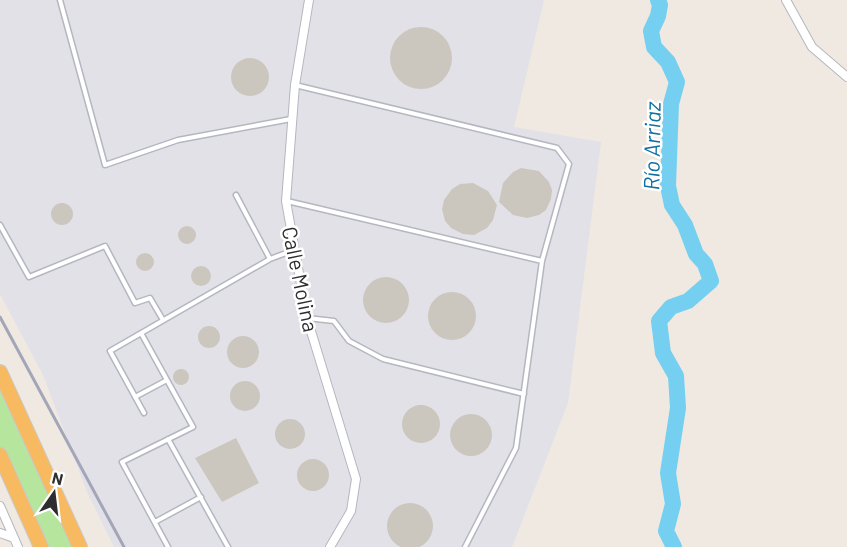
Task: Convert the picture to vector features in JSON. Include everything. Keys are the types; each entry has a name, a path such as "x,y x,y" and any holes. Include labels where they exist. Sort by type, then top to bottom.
{"highway":[{"path":"0,372 80,547"},
{"path":"0,455 41,547"}],"street":[{"name":"Calle Molina","path":"309,0 295,85 286,201 307,318 356,479 351,511 330,547"},
{"path":"786,0 812,47 847,77"},
{"path":"0,506 18,547"},
{"path":"0,533 14,538"}],"lane":[{"path":"60,0 105,165 178,140 292,119"},
{"path":"295,85 557,148 569,164 542,261 516,448 465,547"},
{"path":"236,195 270,259"},
{"path":"286,201 542,261"},
{"path":"0,225 29,277 105,246 135,303 150,298 163,320"},
{"path":"144,413 110,351 270,259 295,250"},
{"path":"307,318 334,321 349,341 383,359 524,394"},
{"path":"141,333 193,427 122,462 168,547"},
{"path":"135,397 167,380"},
{"path":"168,439 228,547"},
{"path":"155,522 201,497"}],"shaded area":[{"path":"0,0 544,0 514,127 601,142 568,403 512,547 114,547 87,492 43,375 0,294"}],"green space":[{"path":"0,372 80,547 41,547 0,455"}],"building":[{"path":"415,27 427,27 443,36 450,46 452,58 450,70 443,80 427,89 415,89 404,84 395,75 390,64 390,52 395,41 404,32"},
{"path":"250,58 257,59 263,64 268,70 268,84 263,90 257,95 250,96 243,95 237,90 232,84 231,77 232,70 237,64 243,59"},
{"path":"521,168 539,171 549,182 552,190 546,210 539,215 527,218 513,215 499,202 503,183 513,172"},
{"path":"473,183 488,191 497,205 493,220 487,228 474,235 463,234 451,228 445,221 442,209 444,200 452,189 460,184"},
{"path":"62,203 70,206 73,214 70,222 62,225 54,222 51,214 54,206"},
{"path":"183,226 191,226 196,231 194,242 183,244 178,239 178,231"},
{"path":"141,253 149,253 154,258 152,269 141,271 136,266 136,258"},
{"path":"201,266 208,269 211,276 208,283 201,286 194,283 191,276 194,269"},
{"path":"386,277 402,284 409,300 402,316 386,323 370,316 363,300 370,284"},
{"path":"452,292 469,299 476,316 469,333 452,340 435,333 428,316 435,299"},
{"path":"209,326 217,329 220,337 217,345 209,348 201,345 198,337 201,329"},
{"path":"243,336 254,341 259,352 254,363 243,368 232,363 227,352 232,341"},
{"path":"178,369 184,369 189,377 187,383 178,385 173,380 173,374"},
{"path":"245,381 256,385 260,396 256,407 245,411 234,407 230,396 234,385"},
{"path":"421,405 435,410 440,424 435,438 421,443 407,438 402,424 407,410"},
{"path":"471,414 486,420 492,435 486,450 471,456 456,450 450,435 456,420"},
{"path":"290,419 301,423 305,434 301,445 290,449 279,445 275,434 279,423"},
{"path":"236,438 259,483 222,502 195,458"},
{"path":"313,459 324,464 329,475 324,486 313,491 302,486 297,475 302,464"},
{"path":"410,503 426,510 433,526 426,542 410,549 394,542 387,526 394,510"}],"waterway":[{"name":"Río Arriaz","path":"658,0 660,5 658,16 651,31 654,47 668,62 677,82 671,104 668,186 672,205 685,225 696,254 705,264 711,281 688,301 671,307 659,321 663,353 676,376 678,408 668,473 673,504 666,531 674,547"}],"railway":[{"path":"0,317 124,547"}]}
